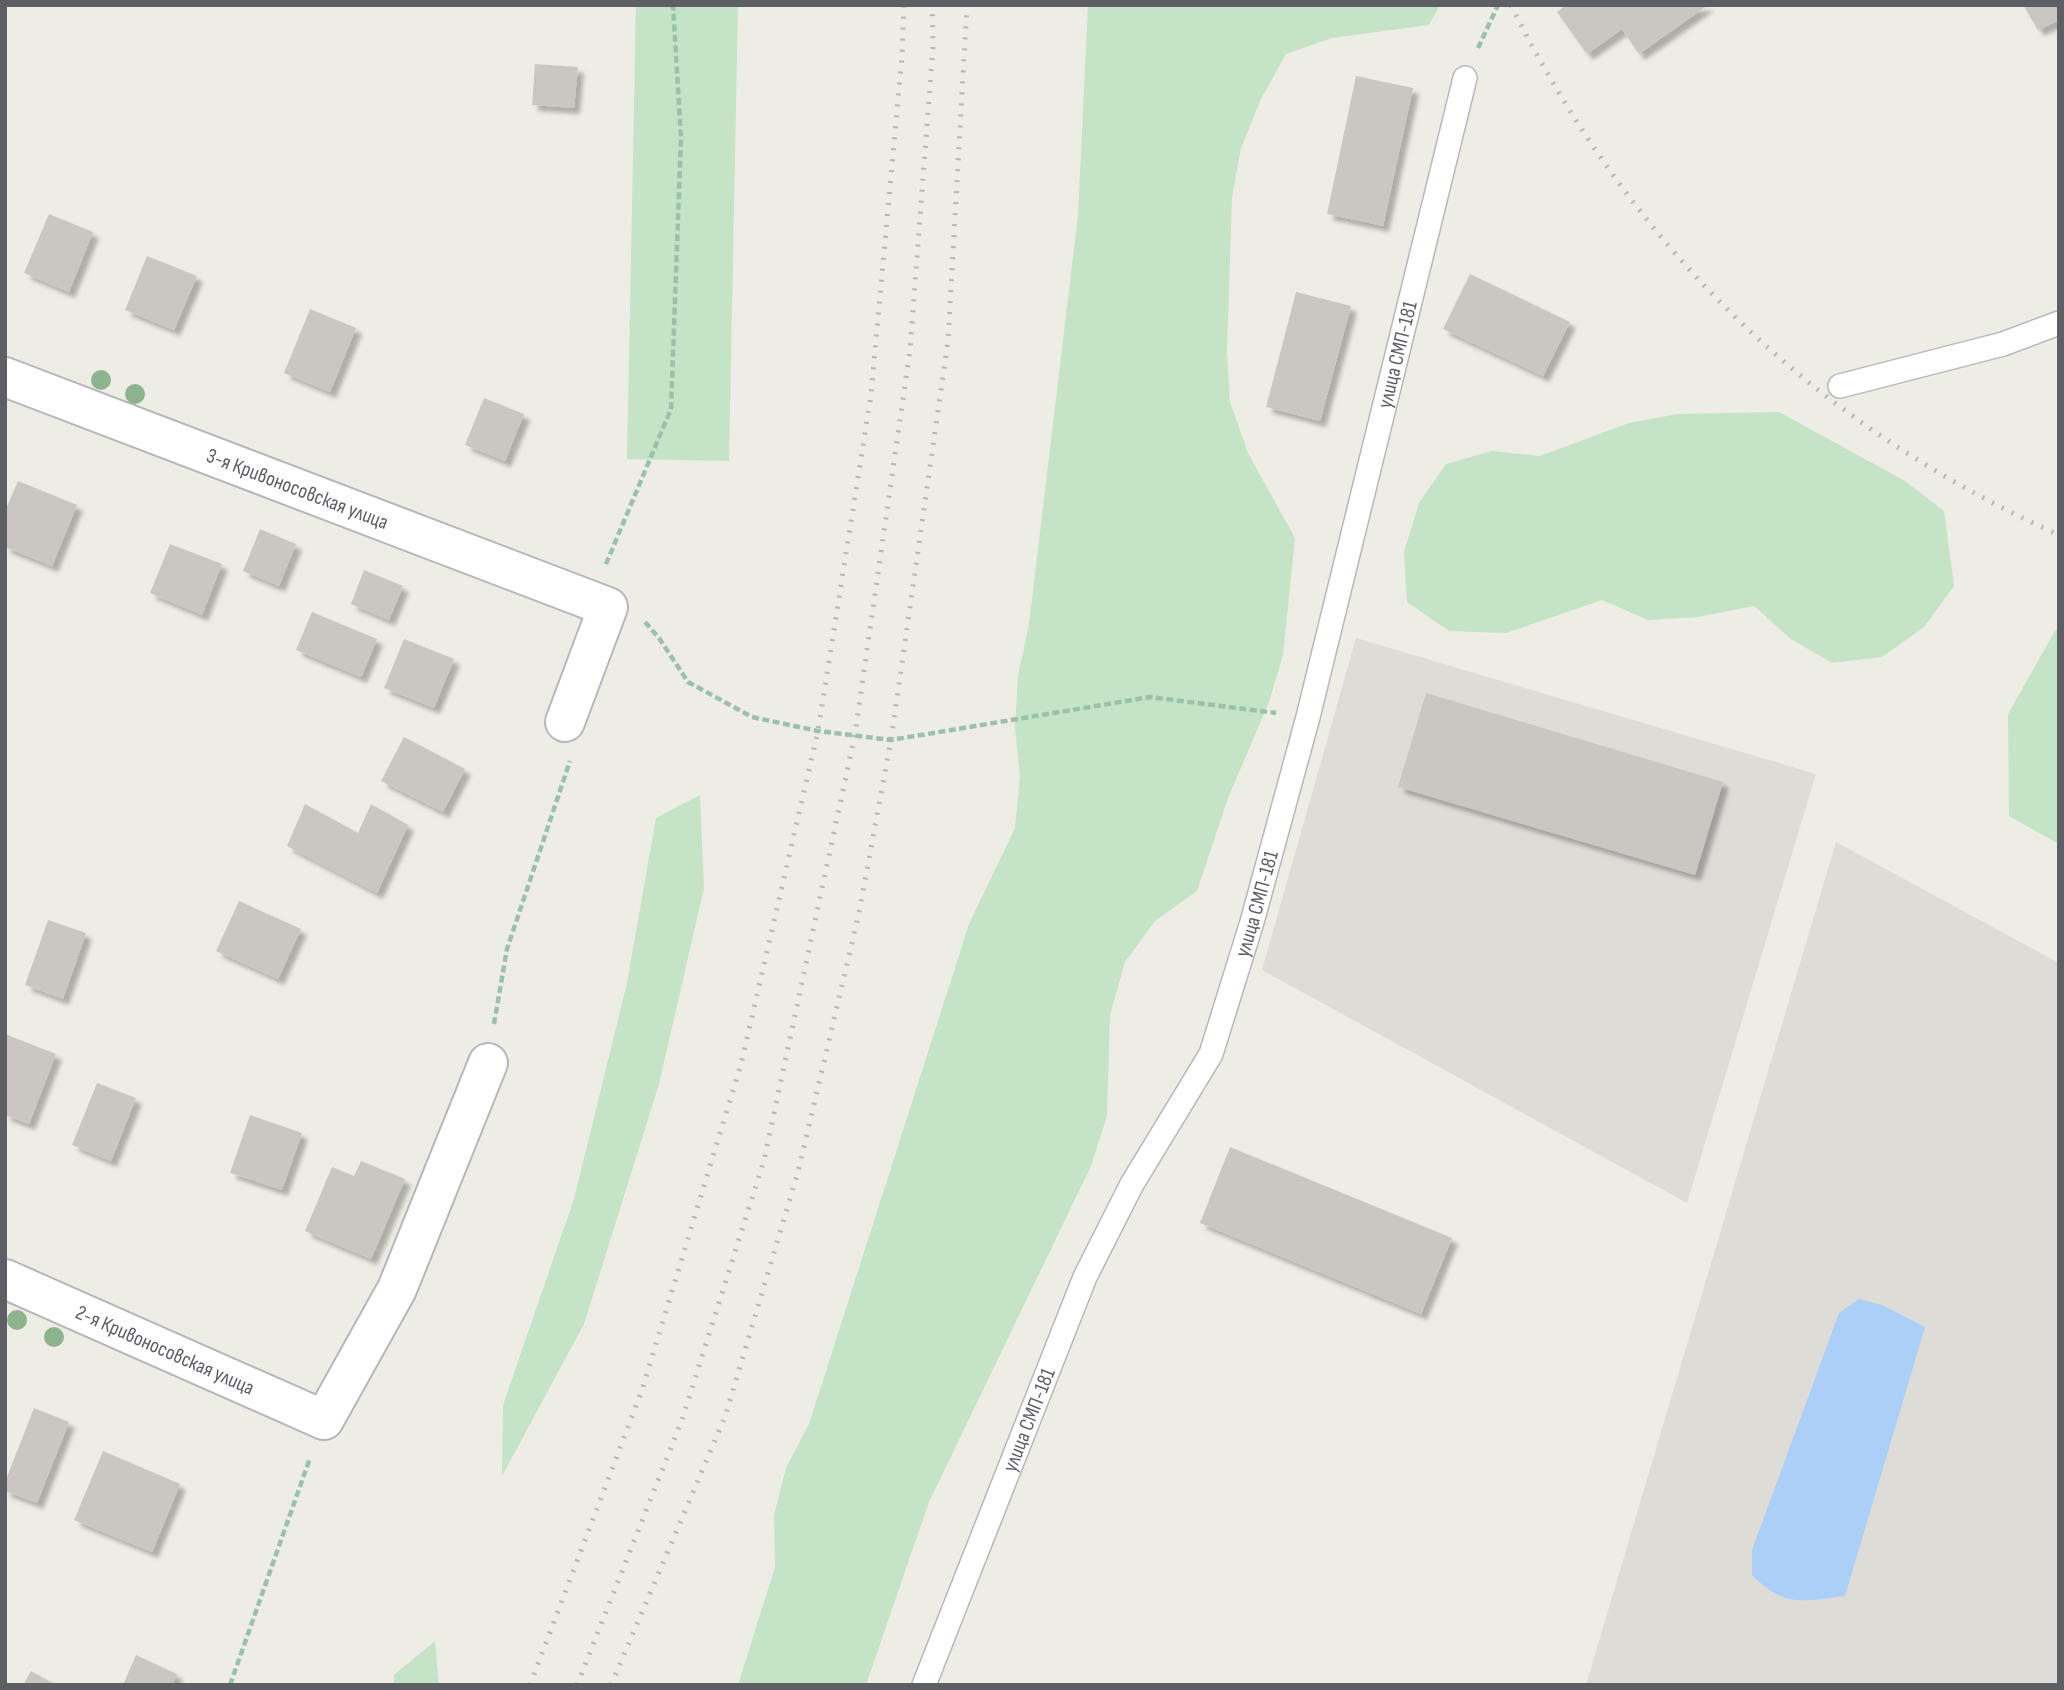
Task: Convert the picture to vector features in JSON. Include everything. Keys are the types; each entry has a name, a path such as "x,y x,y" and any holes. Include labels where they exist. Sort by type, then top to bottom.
{"street":[{"name":"3-я Кривоносовская улица","path":"5,377 600,604"},
{"path":"565,722 600,604"},
{"path":"324,1420 397,1289 488,1063"},
{"name":"2-я Кривоносовская улица","path":"5,1279 324,1420"}],"lane":[{"name":"улица СМП-181","path":"924,1685 1085,1277 1132,1184 1211,1054 1252,922 1308,717 1465,78"},
{"path":"1840,386 2003,344 2059,323"}],"path":[{"path":"673,5 681,138 671,409 600,604 637,613 659,638 688,682 752,717 818,732 891,740 1150,697 1308,717"},
{"path":"1465,78 1498,5"},
{"path":"488,1063 507,949 572,754 565,722"},
{"path":"230,1685 324,1420"}],"shaded area":[{"path":"1356,638 1816,774 1687,1203 1262,970"},
{"path":"1836,842 2059,963 2059,1685 1586,1685"}],"green space":[{"path":"636,5 738,5 729,461 627,459"},
{"path":"1088,5 1440,5 1429,25 1332,38 1286,54 1261,99 1241,148 1232,197 1227,352 1230,402 1248,453 1295,538 1283,655 1269,702 1228,798 1197,891 1155,921 1125,962 1110,1015 1107,1116 1091,1166 929,1502 866,1685 738,1685 775,1567 774,1515 786,1468 809,1424 969,924 1015,828 1020,777 1015,728 1018,676 1029,624 1078,215"},
{"path":"1779,412 1905,481 1944,511 1954,586 1924,627 1882,657 1832,663 1791,639 1754,606 1698,617 1648,620 1602,600 1506,633 1449,631 1407,602 1404,552 1419,503 1446,464 1492,451 1540,456 1629,423 1678,414"},
{"path":"2059,630 2059,844 2009,816 2008,714 2055,631"},
{"path":"700,795 704,888 659,1084 584,1324 502,1476 503,1405 574,1199 627,983 656,818"},
{"path":"435,1641 439,1685 394,1685 394,1675"}],"water":[{"path":"1859,1299 1882,1305 1925,1327 1845,1596 1795,1600 1774,1593 1752,1575 1752,1550 1839,1313"}],"building":[{"path":"1566,5 1708,5 1639,54 1622,29 1587,54 1557,12"},
{"path":"2023,5 2059,5 2059,20 2038,30"},
{"path":"535,64 578,67 574,108 532,105"},
{"path":"1356,76 1413,88 1383,226 1327,214"},
{"path":"49,214 93,232 69,292 24,273"},
{"path":"147,256 197,276 174,330 125,310"},
{"path":"1470,274 1570,322 1543,376 1443,329"},
{"path":"1296,292 1351,306 1320,421 1266,407"},
{"path":"310,309 356,328 330,392 284,373"},
{"path":"484,398 524,414 505,461 465,445"},
{"path":"18,481 77,505 52,566 5,547 5,511"},
{"path":"260,529 296,544 279,586 243,571"},
{"path":"170,544 222,564 202,615 150,593"},
{"path":"364,570 403,586 389,620 351,604"},
{"path":"312,612 377,639 361,677 296,650"},
{"path":"404,639 454,659 434,708 384,688"},
{"path":"1426,693 1723,782 1695,875 1398,787"},
{"path":"404,737 465,769 443,812 381,781"},
{"path":"305,804 358,833 371,804 408,825 377,893 287,846"},
{"path":"239,901 301,929 278,979 216,951"},
{"path":"48,920 86,933 63,999 25,985"},
{"path":"5,1034 56,1054 29,1124 5,1115"},
{"path":"97,1083 136,1098 111,1161 72,1145"},
{"path":"250,1115 302,1133 282,1190 230,1173"},
{"path":"1230,1147 1452,1238 1421,1314 1200,1223"},
{"path":"361,1161 405,1179 371,1259 305,1231 332,1167 354,1176"},
{"path":"34,1408 69,1422 37,1503 5,1491 5,1482"},
{"path":"103,1451 180,1484 152,1552 74,1520"},
{"path":"136,1655 177,1674 172,1685 123,1685"},
{"path":"31,1671 56,1685 23,1685"}],"railway":[{"path":"530,1685 642,1390 741,1064 818,731 871,395 902,56 904,5"},
{"path":"577,1685 682,1420 764,1160 855,734 910,350 933,46 932,5"},
{"path":"611,1685 725,1417 798,1172 859,913 891,740 948,341 967,5"},
{"path":"1511,5 1559,93 1613,174 1672,250 1737,319 1809,382 1886,439 1969,490 2059,535"}]}
